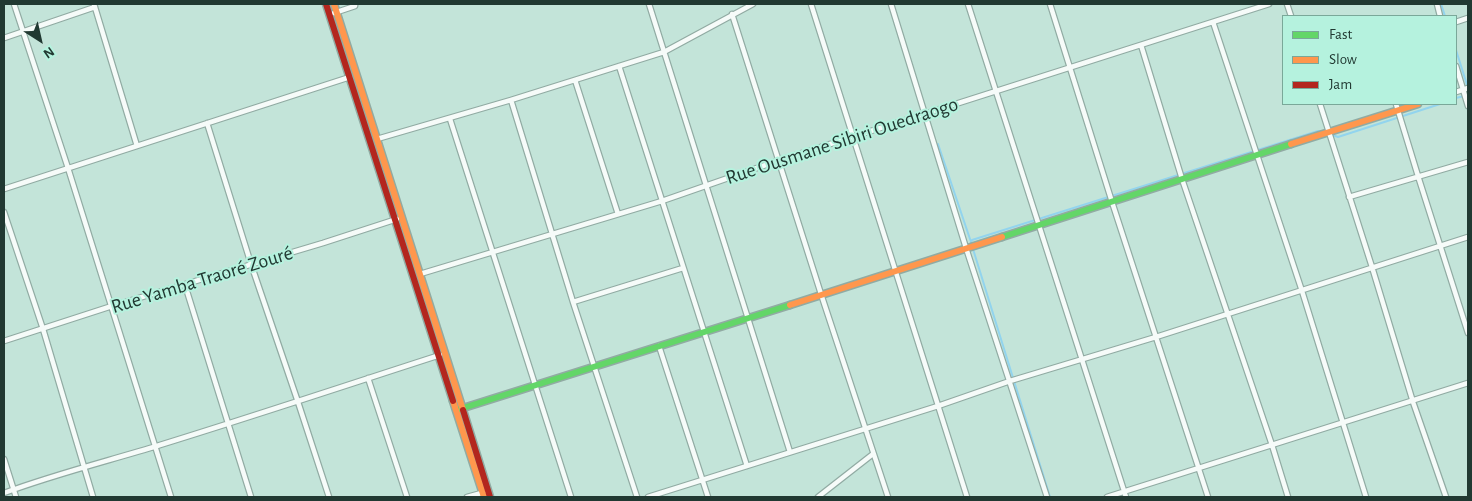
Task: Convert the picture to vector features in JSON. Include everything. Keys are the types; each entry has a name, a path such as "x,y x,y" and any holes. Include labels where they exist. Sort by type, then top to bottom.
{"street":[{"path":"14,4 112,306 171,497"},
{"path":"326,4 333,13 486,494 467,497"},
{"path":"333,13 334,4"},
{"path":"333,13 355,6 354,4"},
{"path":"648,4 790,452"},
{"path":"377,139 450,119 664,52 753,4"},
{"path":"811,4 967,497"},
{"path":"891,4 966,248 1047,497"},
{"path":"968,4 1125,495"},
{"path":"1050,4 1208,497"},
{"name":"Rue Ousmane Sibiri Ouedraogo","path":"417,275 662,202 780,160 1269,4"},
{"path":"4,38 94,5 137,146"},
{"path":"732,14 888,497"},
{"path":"1213,22 1302,291 1366,497"},
{"path":"1141,45 1182,179 1288,497"},
{"path":"619,66 747,466"},
{"path":"1457,68 1466,89 1468,106"},
{"path":"4,189 353,76"},
{"path":"353,76 377,139 398,219"},
{"path":"575,80 618,214"},
{"path":"511,100 637,497"},
{"path":"1320,105 1413,402 1446,497"},
{"path":"460,409 1256,156 1397,107 1411,105"},
{"path":"1397,107 1468,333"},
{"path":"450,119 571,497"},
{"path":"208,123 251,264 328,497"},
{"path":"1349,197 1468,162"},
{"path":"4,212 43,330 93,497"},
{"name":"Rue Yamba Traoré Zouré","path":"4,341 398,219"},
{"path":"648,497 1468,237"},
{"path":"574,302 683,268"},
{"path":"185,285 250,497"},
{"path":"658,346 708,497"},
{"path":"4,493 83,466 155,447 442,355"},
{"path":"368,378 407,497"},
{"path":"1106,497 1125,495 1272,445 1468,384"},
{"path":"818,497 874,454"},
{"path":"4,459 16,497"}],"waterway":[{"path":"1441,4 1445,15"},
{"path":"1457,53 1468,88"},
{"path":"1457,98 1468,95"},
{"path":"1330,134 1338,137 1437,105"},
{"path":"971,242 972,240 1318,131 1323,132"},
{"path":"938,144 971,242"},
{"path":"973,249 1050,497"}],"traffic: fast":[{"path":"1002,237 1291,144"},
{"path":"460,409 790,305"}],"traffic: slow":[{"path":"334,4 463,410"},
{"path":"1291,144 1415,105"},
{"path":"790,305 1002,237"},
{"path":"453,401 484,497"}],"traffic: jam":[{"path":"326,4 453,401"},
{"path":"463,410 490,497"}]}
